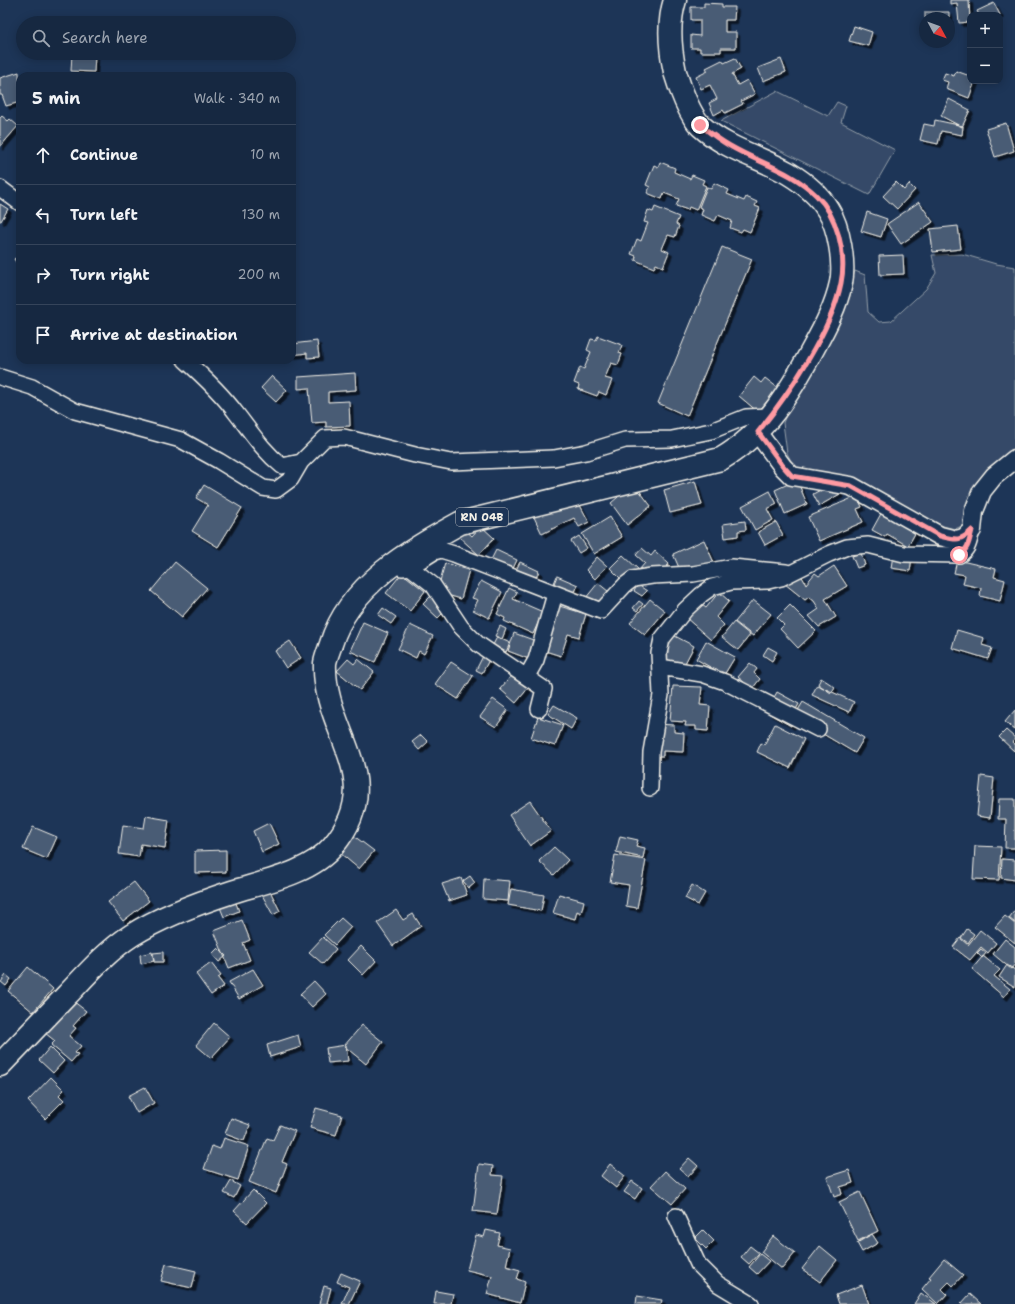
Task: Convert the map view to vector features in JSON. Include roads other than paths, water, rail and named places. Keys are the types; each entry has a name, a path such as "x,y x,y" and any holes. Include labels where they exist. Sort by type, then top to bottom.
{"main road":[{"name":"RN 04B","path":"0,1065 101,959 132,935 174,914 230,893 279,878 313,863 333,847 351,819 357,792 352,762 328,690 325,662 335,629 359,593 386,570 423,543 460,523 580,492 714,461 740,448 764,424 801,372 828,321 841,282 842,260 838,236 829,210 816,195 789,174 730,146 700,125 685,100 671,56 671,27 675,0"}],"street":[{"path":"0,188 16,200"},
{"path":"190,364 200,373 235,411 268,455 282,466 301,462"},
{"path":"0,377 32,387 75,411 181,440 219,461 262,488 276,490 291,479 301,462 325,438 344,437 451,462 554,458 586,452 625,440 672,439 711,431 746,417 764,424 783,466 792,476 851,486 940,536 956,540 964,538 972,530"},
{"path":"650,788 651,752 661,695 659,653 662,639 685,610 712,588 731,582 768,581 781,578 829,554 847,547 868,545 904,554 959,555 966,551 972,530 974,511 982,491 994,476 1015,459"},
{"path":"386,570 410,567 434,552 441,550 601,611 625,585 633,579 652,576 694,574 732,567 791,573"},
{"path":"410,567 432,585 461,627 478,644 544,689 539,709"},
{"path":"527,676 536,660 555,594"},
{"path":"660,667 702,674 725,682 818,730"},
{"path":"676,1216 698,1264 702,1269 718,1284 751,1304"}]}
